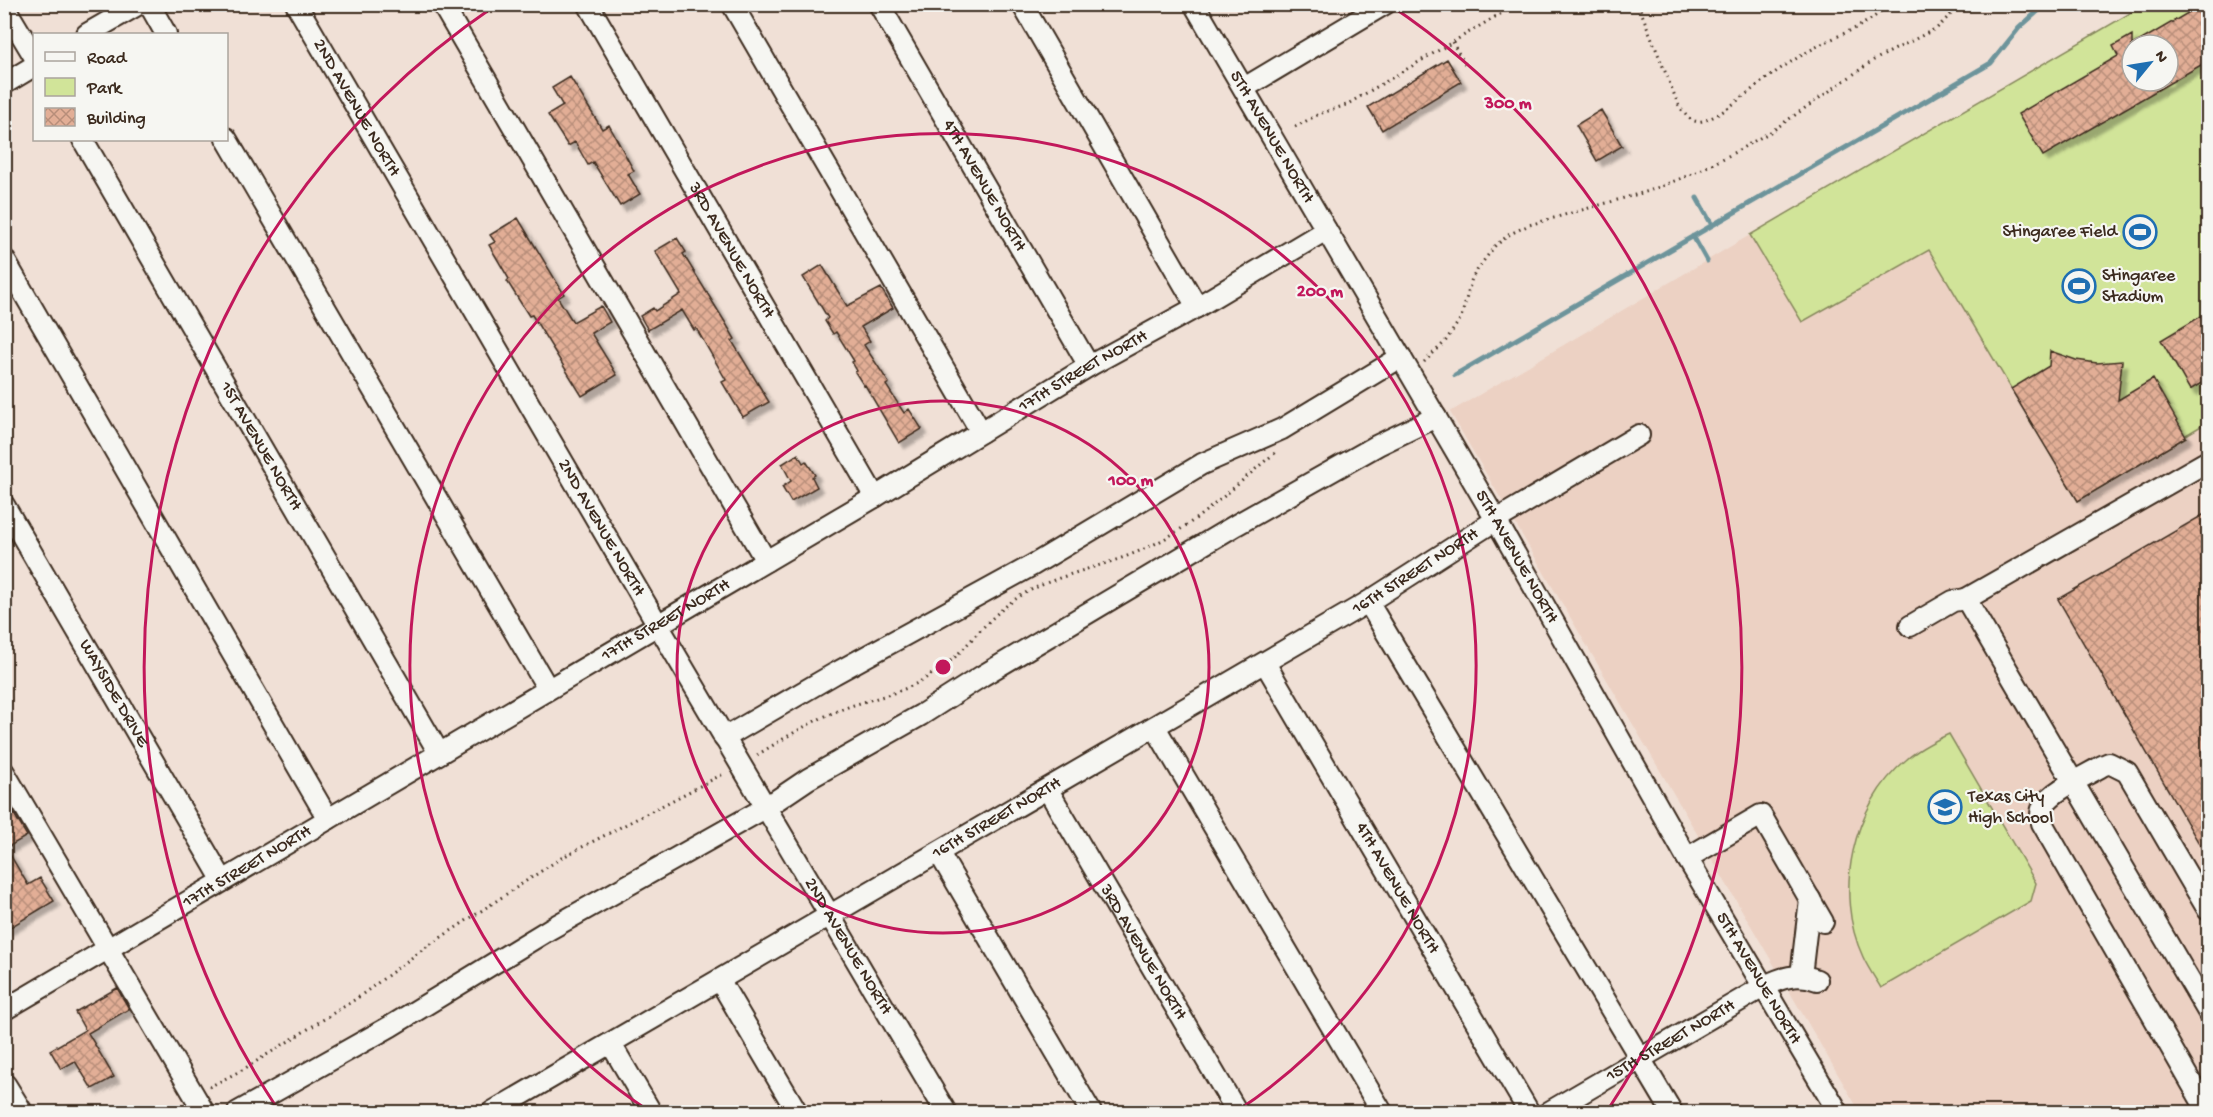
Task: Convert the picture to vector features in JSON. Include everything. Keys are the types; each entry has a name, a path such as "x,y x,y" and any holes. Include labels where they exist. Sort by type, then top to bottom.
{"main road":[{"path":"4,1086 20,1113"}],"street":[{"path":"89,33 139,4"},
{"path":"149,4 165,33"},
{"name":"2ND AVENUE NORTH","path":"296,4 765,808 946,1113"},
{"path":"442,4 766,561"},
{"name":"3RD AVENUE NORTH","path":"588,4 875,497"},
{"path":"732,4 981,432"},
{"name":"4TH AVENUE NORTH","path":"879,4 1089,366"},
{"path":"1022,4 1197,307"},
{"name":"5TH AVENUE NORTH","path":"1194,4 1496,520 1687,858 1838,1113"},
{"path":"1244,88 1385,4"},
{"path":"4,6 33,54"},
{"path":"4,84 33,67"},
{"name":"1ST AVENUE NORTH","path":"84,141 439,753"},
{"path":"228,141 548,689"},
{"name":"17TH STREET NORTH","path":"4,1010 875,497 1089,366 1197,307 1326,230"},
{"path":"4,259 328,819"},
{"path":"724,738 834,674 1033,566 1202,464 1282,429 1401,357"},
{"path":"238,1113 381,1032 550,929 765,808 808,779 921,715 1245,519 1378,445 1436,417"},
{"name":"16TH STREET NORTH","path":"501,1110 1368,602 1496,520 1638,435"},
{"path":"1910,626 1953,601 1966,599 2208,461"},
{"name":"WAYSIDE DRIVE","path":"4,505 223,881"},
{"path":"1966,599 2208,1012"},
{"path":"1368,602 1672,1113"},
{"name":"4TH AVENUE NORTH","path":"1265,663 1529,1113"},
{"path":"1155,728 1382,1113"},
{"path":"2208,910 2127,772 2109,764 2051,795 2043,806 2042,823 2208,1112"},
{"path":"4,772 204,1113"},
{"name":"3RD AVENUE NORTH","path":"1048,790 1237,1113"},
{"path":"1687,858 1761,815 1823,922"},
{"path":"939,853 1091,1113"},
{"name":"15TH STREET NORTH","path":"1549,1113 1776,980 1809,978 1810,899"},
{"path":"720,981 797,1113"},
{"path":"611,1044 651,1113"}],"path":[{"path":"1295,127 1319,114 1346,105 1516,4"},
{"path":"1638,4 1678,104 1686,115 1694,121 1701,122 1726,109 1772,75 1818,46 1876,17 1888,4"},
{"path":"1452,42 1465,64"}],"shaded area":[{"name":"Texas City High School","path":"1750,235 1802,322 1929,249 2078,501 2208,422 2208,1112 1860,1112 1450,412"}],"green space":[{"name":"Stingaree Stadium","path":"2144,5 2208,5 2208,422 2078,501 1929,250 1802,322 1750,235"},
{"path":"1949,734 2036,883 2031,901 1881,988 1865,961 1854,932 1849,906 1849,878 1853,851 1872,801 1887,779 1916,752"}],"building":[{"path":"2203,4 2208,4 2208,61 2180,77 2180,33 2153,33"},
{"path":"2120,42 2120,93 2152,93 2043,156 2018,114 2118,56 2113,46"},
{"path":"1447,59 1461,82 1382,130 1368,107"},
{"path":"570,77 602,129 609,125 634,171 628,174 640,194 620,206 593,162 588,165 575,142 568,146 548,115 563,106 552,88"},
{"path":"1601,110 1622,146 1597,161 1576,125"},
{"path":"518,218 564,294 558,298 573,322 601,306 610,322 591,333 617,375 582,396 532,315 529,316 507,281 509,279 489,245 495,242 490,235"},
{"path":"677,238 686,252 683,254 735,339 732,341 769,402 743,417 722,382 726,380 696,328 694,330 682,310 648,330 640,316 653,308 655,311 681,294 655,251"},
{"path":"822,265 847,306 881,288 893,308 861,327 870,341 864,345 889,383 886,385 904,413 909,409 922,429 899,443 855,372 857,371 852,362 854,361 836,332 833,334 825,321 828,318 803,277"},
{"path":"2208,312 2208,379 2190,390 2161,340"},
{"path":"2050,351 2076,360 2097,363 2122,361 2118,400 2153,379 2186,437 2078,501 2011,389 2049,366"},
{"path":"798,454 803,463 806,461 815,475 812,477 817,487 791,502 782,487 791,481 782,464"},
{"path":"2208,512 2208,859 2058,599"},
{"path":"4,797 27,836 6,848 28,885 40,878 54,901 4,931"},
{"path":"117,988 129,1009 88,1033 114,1077 92,1089 75,1061 61,1069 50,1050 85,1030 75,1012"}],"waterway":[{"path":"1455,375 1991,63 2019,28 2046,4"},
{"path":"1697,198 1712,225"},
{"path":"1693,236 1707,261"}],"place":[{"name":"Stingaree Field","path":"2140,232"},
{"name":"Stingaree Stadium","path":"2079,286"},
{"name":"Texas City High School","path":"1945,807"}]}
